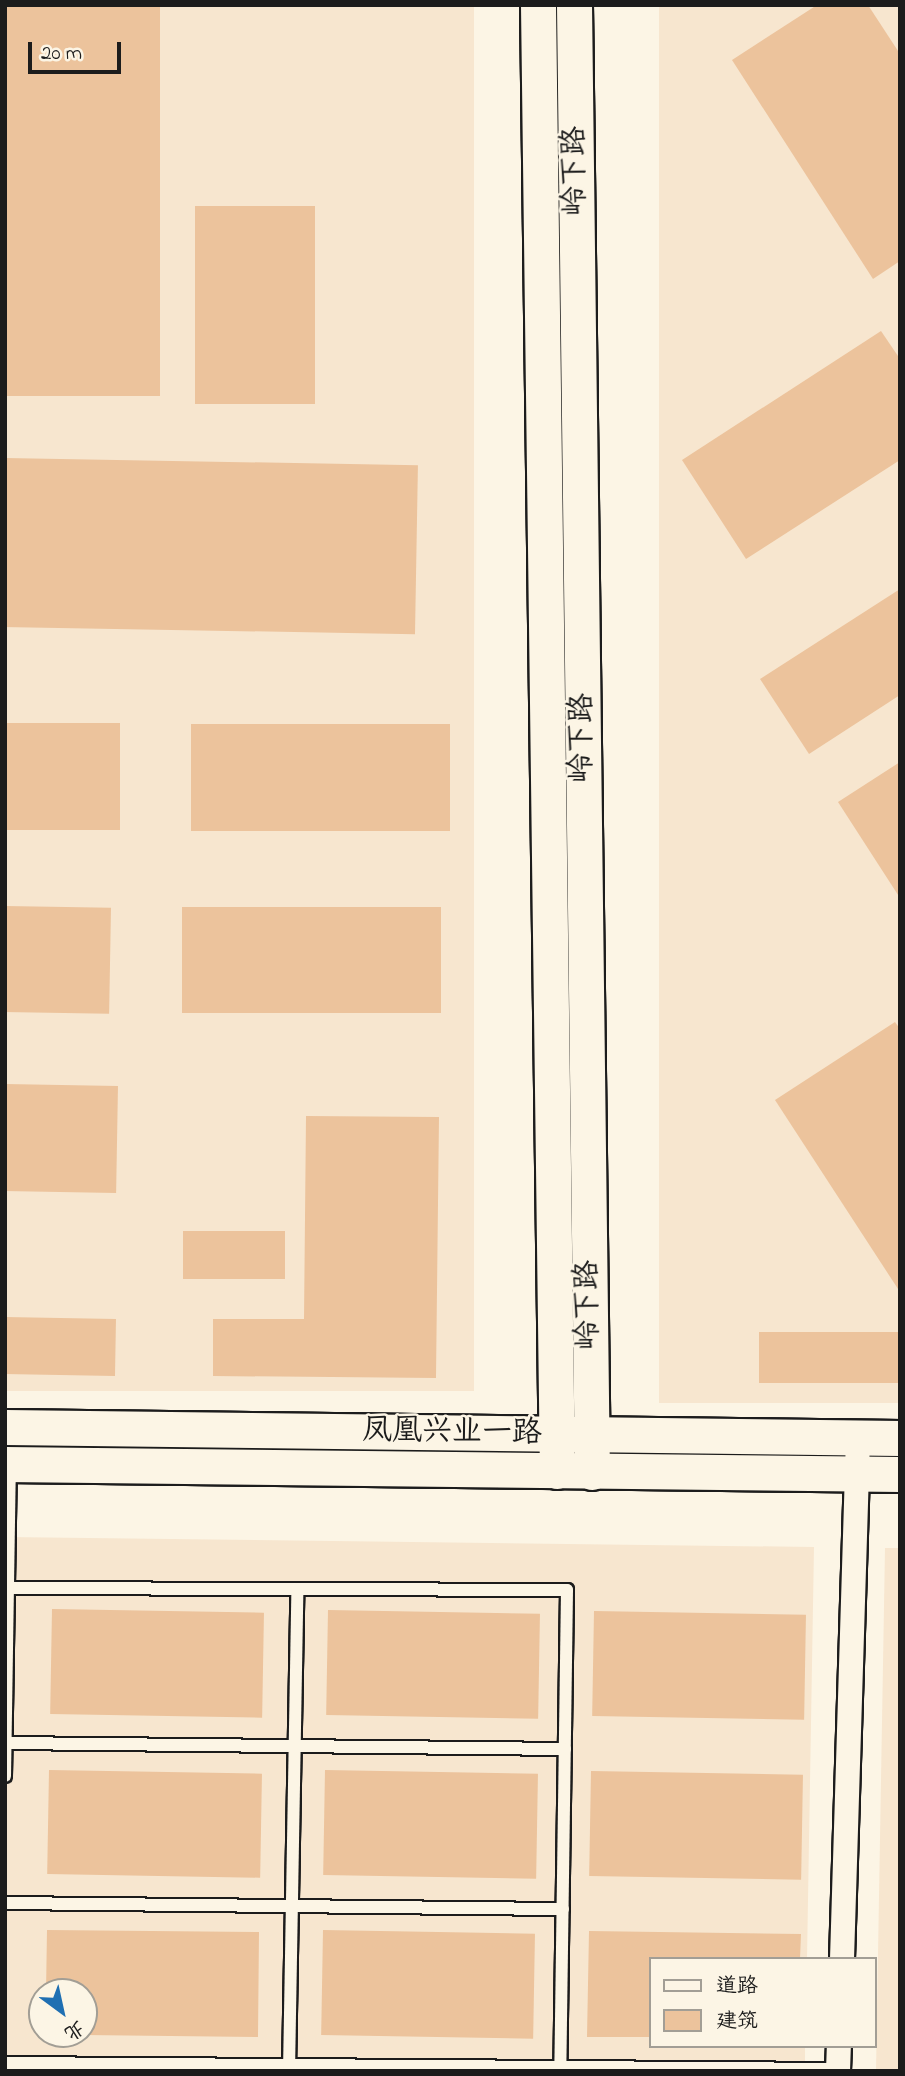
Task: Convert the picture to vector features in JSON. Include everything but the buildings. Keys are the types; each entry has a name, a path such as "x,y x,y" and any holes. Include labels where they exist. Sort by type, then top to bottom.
{"street":[{"name":"岭下路","path":"538,5 557,1471"},
{"name":"岭下路","path":"574,5 592,1472"},
{"name":"凤凰兴业一路","path":"5,1427 900,1438"},
{"path":"842,1957 858,1438"},
{"name":"凤凰兴业一路","path":"8,1464 900,1474"}],"lane":[{"path":"5,1776 8,1464"},
{"path":"7,1588 567,1590 560,2067"},
{"path":"289,2068 297,1589"},
{"path":"6,1743 565,1749"},
{"path":"5,1903 563,1909"},
{"path":"5,2063 289,2068 838,2062"}],"shaded area":[{"path":"5,5 474,5 474,1391 5,1391"},
{"path":"659,5 900,5 900,1403 659,1403"},
{"path":"5,1537 814,1547 807,1957 650,1957 650,2048 805,2048 805,2071 5,2071"},
{"path":"885,1548 900,1548 900,2071 876,2071"}]}
